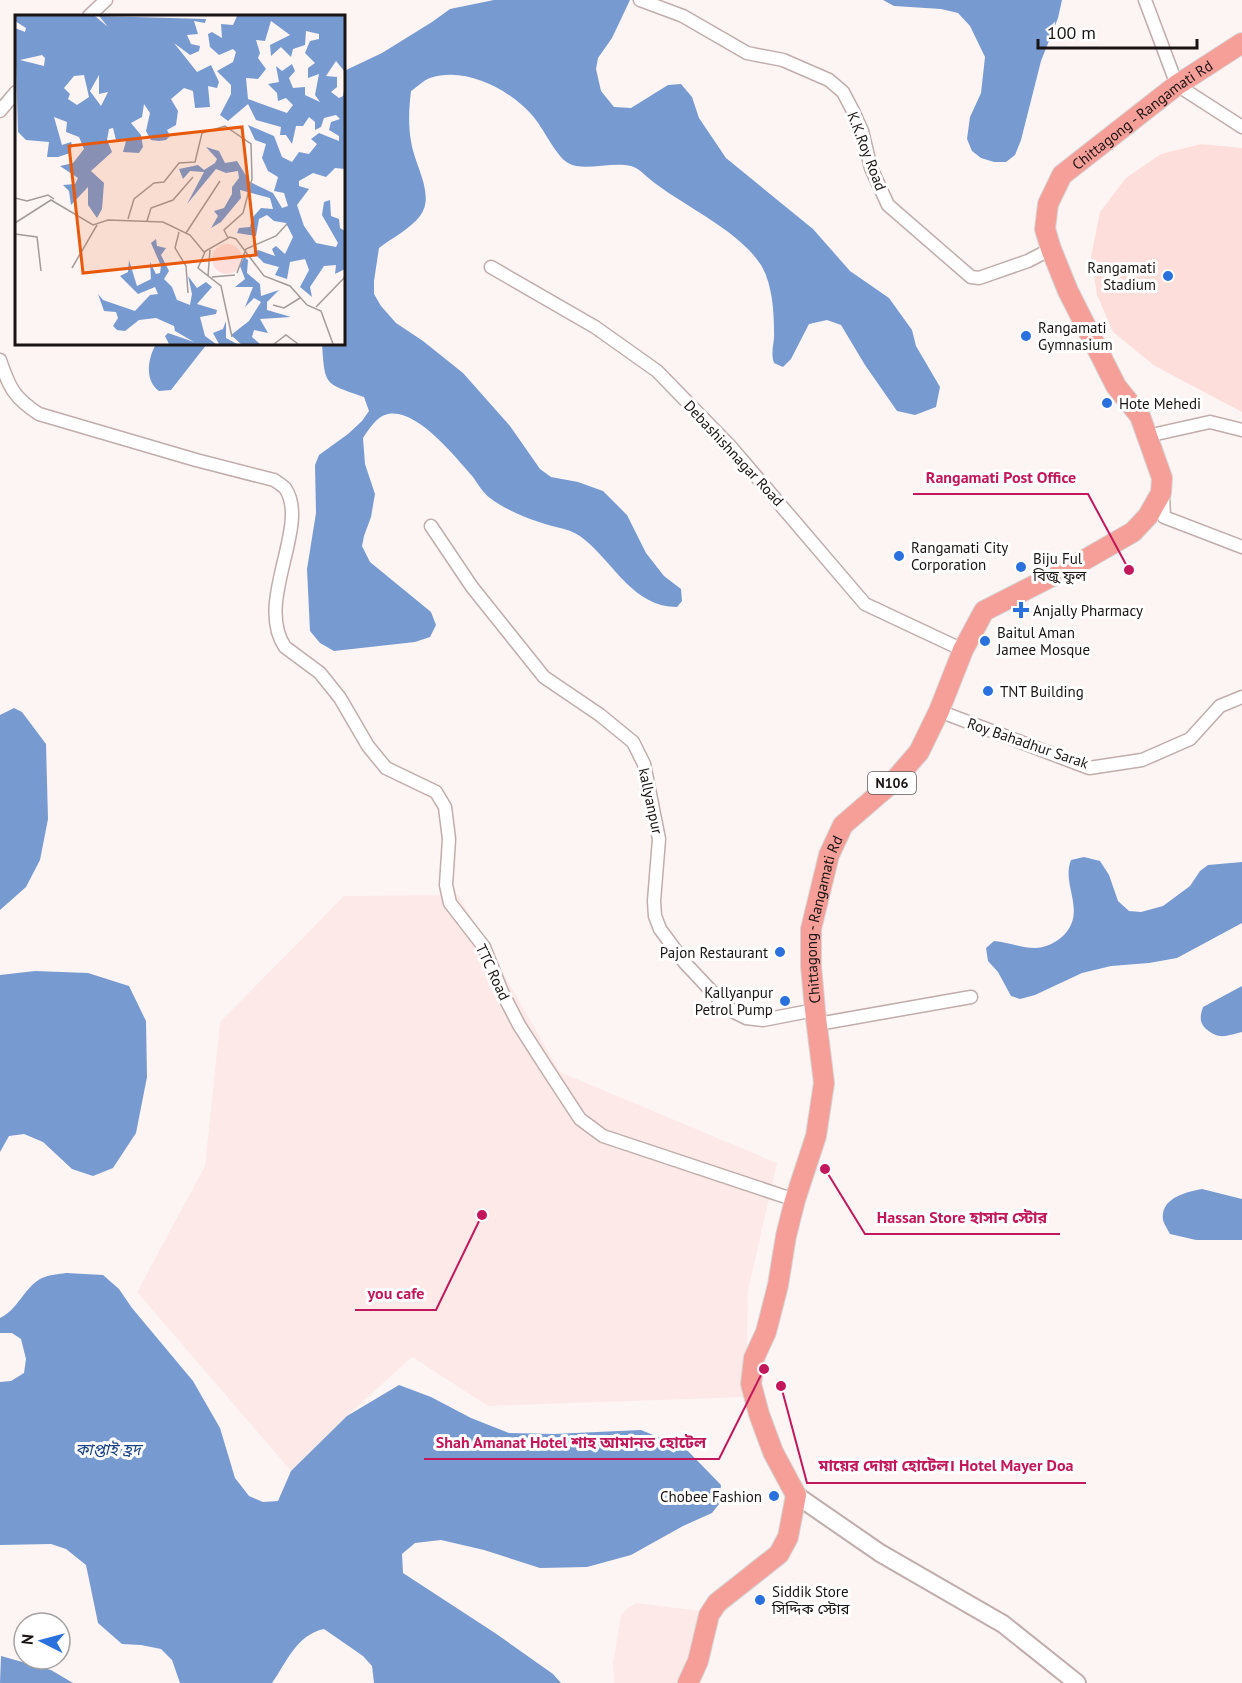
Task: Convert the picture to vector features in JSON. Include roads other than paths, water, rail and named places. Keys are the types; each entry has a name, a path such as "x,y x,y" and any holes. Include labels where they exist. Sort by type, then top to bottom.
{"highway":[{"name":"Chittagong - Rangamati Rd","path":"796,1495 774,1452 759,1414 751,1384 754,1358 766,1332 778,1285 795,1200 816,1136 824,1083 811,966 812,929 829,855 843,825 894,781 919,752 939,711 963,650 984,611 1086,559 1133,532 1148,516 1161,493 1162,478 1140,416 1116,386 1068,291 1051,249 1045,229 1047,204 1062,175 1177,86 1242,44"},
{"path":"688,1683 698,1661 709,1615 717,1603 779,1554 788,1537 796,1495"}],"main road":[{"path":"796,1495 880,1553 1003,1624 1077,1683"}],"street":[{"path":"90,15 106,0"},
{"name":"K.K.Roy Road","path":"640,0 683,16 747,53 783,60 829,80 843,92 853,111 862,131 871,168 888,204 971,277 979,278 1028,261 1051,249"},
{"path":"1145,0 1177,86 1242,127"},
{"path":"0,111 15,93"},
{"name":"Debashishnagar Road","path":"491,267 595,327 657,371 731,447 866,604 963,650"},
{"name":"TTC Road","path":"0,360 14,395 39,414 196,460 274,480 284,487 290,500 292,520 278,586 276,628 285,647 320,673 340,698 368,747 386,768 436,792 445,807 448,839 446,885 450,903 484,947 502,992 519,1025 580,1119 603,1136 795,1200"},
{"path":"1147,435 1210,422 1242,430"},
{"path":"1162,478 1164,517 1242,547"},
{"name":"kallyanpur","path":"431,526 472,587 544,677 600,715 633,742 644,764 659,839 655,916 660,929 685,963 734,1012 746,1018 763,1020 816,1017 971,997"},
{"name":"Roy Bahadhur Sarak","path":"939,711 1089,768 1142,760 1190,739 1220,706 1242,697"}],"water":[{"path":"494,0 630,0 612,38 598,58 596,69 601,91 614,107 631,108 668,85 681,84 692,97 699,118 726,158 813,229 850,271 889,298 912,330 916,346 940,387 936,407 915,415 897,411 841,325 827,320 809,324 791,359 783,367 774,363 772,355 774,314 768,280 761,265 740,241 634,167 615,165 582,167 568,163 558,154 532,115 522,105 486,82 457,75 430,78 411,91 409,110 411,141 425,189 424,208 411,225 379,248 374,294 396,323 463,373 510,426 540,469 551,477 578,482 603,491 627,515 646,553 664,576 681,589 682,601 677,607 649,600 626,583 580,536 526,518 495,502 485,494 446,447 423,426 399,414 388,414 377,420 363,438 365,464 375,494 362,546 370,562 431,612 436,625 430,637 415,642 334,651 320,643 310,631 307,569 316,513 315,465 319,455 348,434 369,411 364,397 341,389 329,381 324,368 322,345 345,345 345,71 382,53 450,9"},
{"path":"883,0 1062,0 1058,18 1041,61 1015,155 1006,162 994,162 981,158 972,151 967,139 970,117 981,93 985,57 970,26 958,13 941,9 894,6"},
{"path":"156,345 206,345 171,390 159,391 151,381 149,362"},
{"path":"14,708 22,712 46,744 48,819 40,860 26,887 0,910 0,715"},
{"path":"1084,857 1100,861 1109,875 1118,901 1129,911 1141,912 1163,906 1190,886 1200,871 1208,865 1242,862 1242,923 1177,958 1111,966 1082,973 1035,995 1020,999 1011,996 998,972 988,961 986,948 994,941 1039,948 1051,944 1064,935 1070,926 1074,907 1069,879 1071,860"},
{"path":"35,971 88,973 129,986 146,1021 147,1077 136,1133 113,1168 93,1176 72,1169 43,1142 24,1134 9,1136 0,1152 0,975"},
{"path":"1242,986 1242,1032 1219,1036 1206,1029 1201,1019 1203,1007"},
{"path":"1202,1189 1242,1199 1242,1240 1196,1240 1170,1234 1163,1220 1166,1206 1175,1197"},
{"name":"কাপ্তাই হ্রদ","path":"66,1273 103,1275 119,1289 193,1381 220,1428 235,1478 249,1496 263,1502 278,1501 291,1471 347,1416 399,1385 509,1433 554,1434 641,1430 685,1448 721,1485 719,1504 712,1513 683,1526 631,1555 587,1567 540,1568 484,1550 441,1540 415,1543 402,1554 403,1573 495,1633 553,1674 561,1683 374,1683 372,1666 363,1656 324,1629 314,1632 299,1643 272,1683 180,1683 172,1660 161,1649 122,1644 98,1623 86,1565 66,1549 51,1544 0,1545 0,1382 11,1381 24,1373 26,1359 21,1339 12,1333 0,1333 0,1318 12,1310 36,1282 45,1277"},
{"path":"1,1656 12,1659 12,1671 53,1671 73,1683 0,1683"}],"place":[{"name":"Rangamati Stadium","path":"1168,276"},
{"name":"Rangamati Gymnasium","path":"1026,336"},
{"name":"Hote Mehedi","path":"1107,403"},
{"name":"Rangamati City Corporation","path":"899,556"},
{"name":"Biju Ful বিজু ফুল","path":"1021,567"},
{"name":"Rangamati Post Office","path":"1129,570"},
{"name":"Anjally Pharmacy","path":"1021,610"},
{"name":"Baitul Aman Jamee Mosque","path":"985,641"},
{"name":"TNT Building","path":"988,691"},
{"name":"Pajon Restaurant","path":"780,952"},
{"name":"Kallyanpur Petrol Pump","path":"785,1001"},
{"name":"Hassan Store হাসান স্টোর","path":"825,1169"},
{"name":"you cafe","path":"482,1215"},
{"name":"Shah Amanat Hotel শাহ আমানত হোটেল","path":"764,1369"},
{"name":"মায়ের দোয়া হোটেল। Hotel Mayer Doa","path":"781,1386"},
{"name":"Chobee Fashion","path":"774,1496"},
{"name":"Siddik Store সিদ্দিক স্টোর","path":"760,1600"}]}
